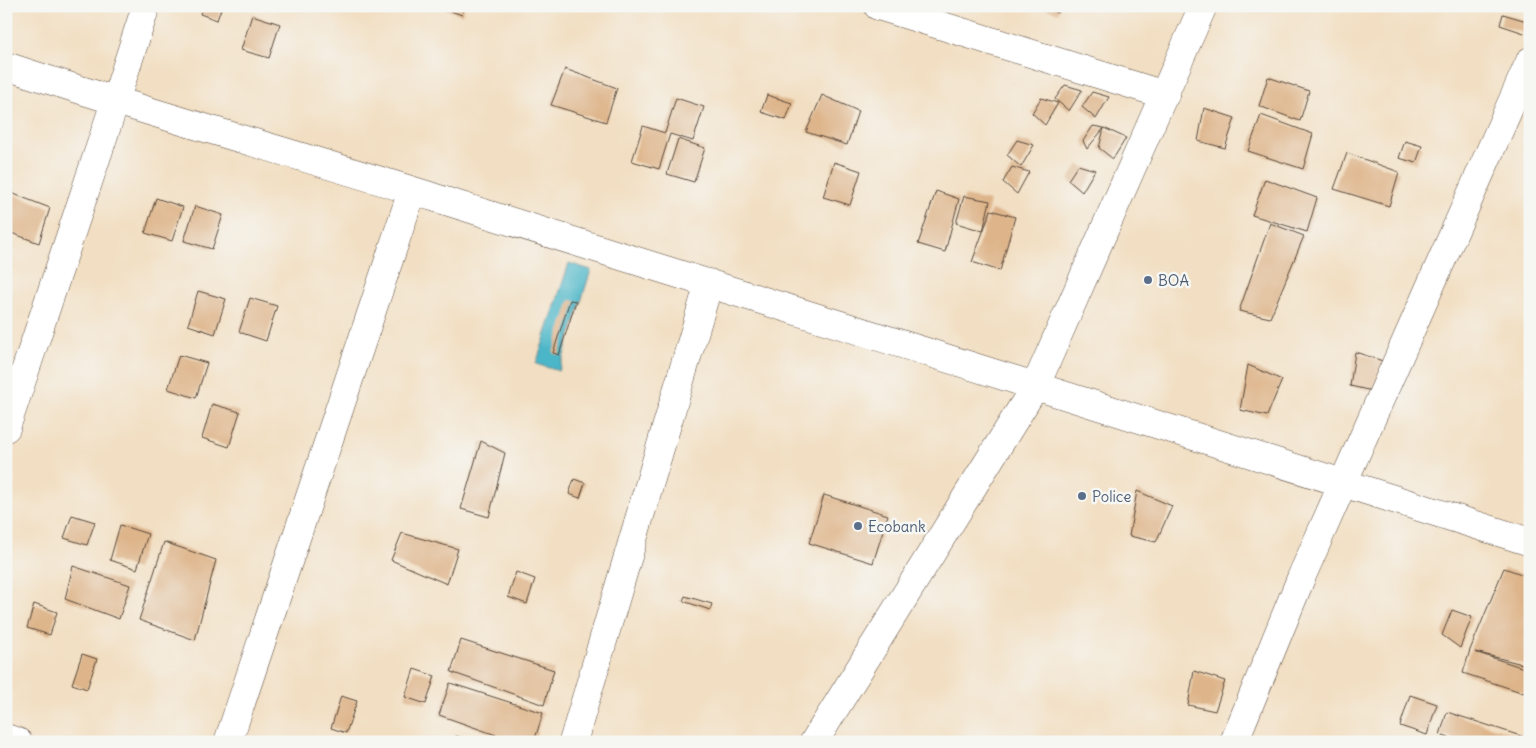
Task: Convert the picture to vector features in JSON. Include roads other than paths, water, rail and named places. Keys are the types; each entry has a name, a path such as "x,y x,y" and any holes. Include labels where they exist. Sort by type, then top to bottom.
{"street":[{"path":"6,428 146,6"},
{"path":"878,6 1165,95"},
{"path":"814,742 1036,385 1203,6"},
{"path":"1234,742 1301,578 1530,61"},
{"path":"6,66 115,102 412,191 1036,385 1530,542"},
{"path":"228,742 412,191"},
{"path":"574,742 709,284"},
{"path":"6,738 18,742"}],"water":[{"path":"569,263 591,270 559,371 536,364"}],"place":[{"name":"BOA","path":"1148,280"},
{"name":"Police","path":"1082,496"},
{"name":"Ecobank","path":"858,526"}]}
